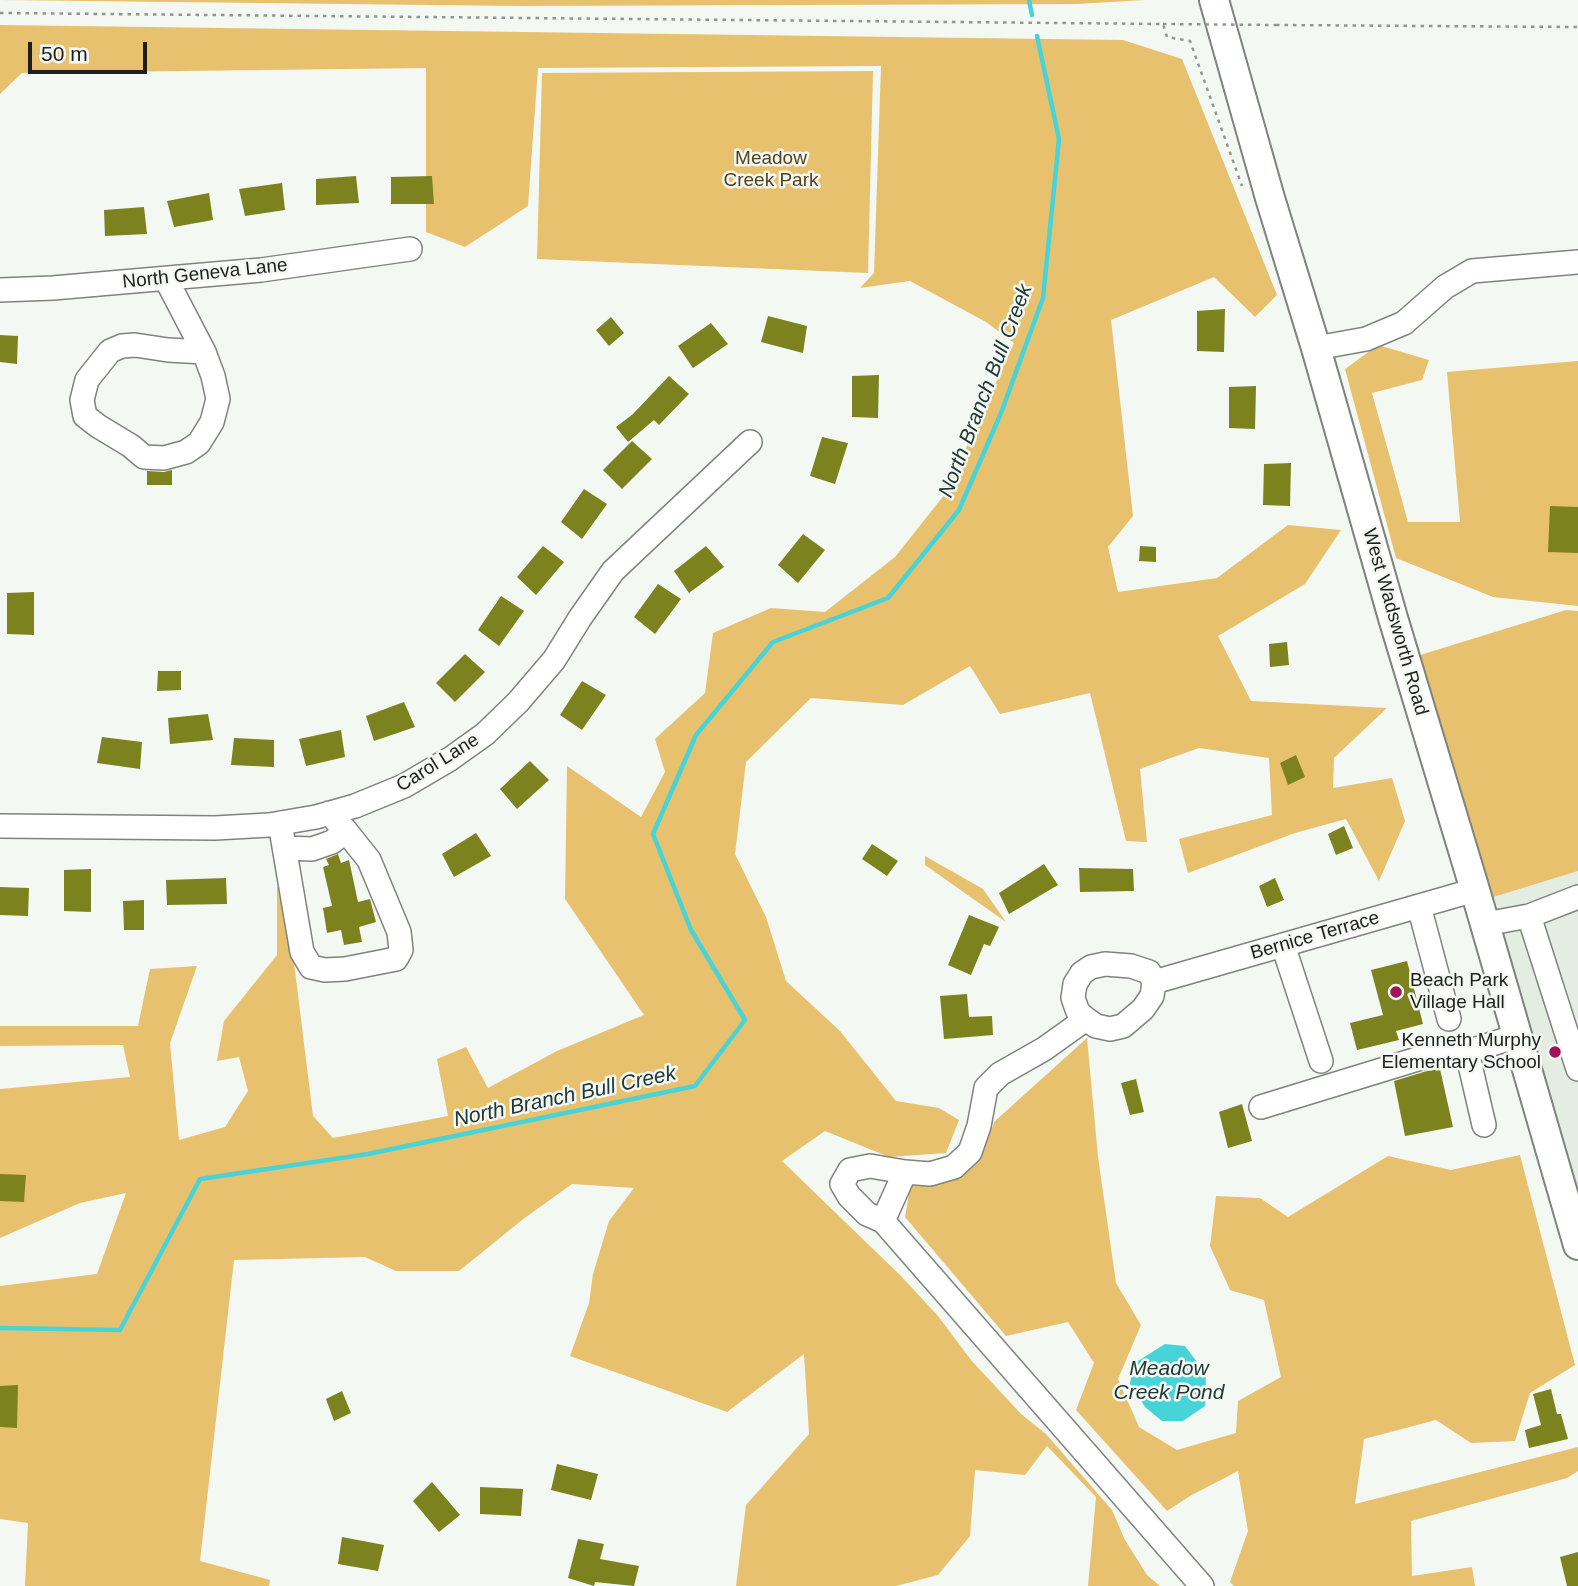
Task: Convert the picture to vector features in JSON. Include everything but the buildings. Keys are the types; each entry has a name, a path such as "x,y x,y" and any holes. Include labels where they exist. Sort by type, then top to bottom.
{"main road":[{"name":"West Wadsworth Road","path":"1214,0 1578,1245"}],"street":[{"name":"North Geneva Lane","path":"0,290 261,270 410,249"},
{"path":"1316,348 1366,339 1404,323 1445,286 1472,271 1578,262"},
{"path":"166,279 204,352 213,376 218,399 212,422 199,443 186,452 164,458 144,457 85,416 82,400 87,380 110,351 135,345 204,352"},
{"name":"Carol Lane","path":"0,826 215,828 281,823 355,806 404,786 450,759 485,734 519,702 554,660 613,571 750,442"},
{"path":"281,823 302,952 311,967 326,970 345,969 396,960 401,950 398,932 369,860 329,813"},
{"path":"285,848 313,849 332,842 346,831"},
{"name":"Bernice Terrace","path":"1154,982 1475,890"},
{"path":"1485,924 1529,916 1578,897"},
{"path":"1419,906 1449,1018"},
{"path":"1529,916 1578,1069"},
{"path":"1283,945 1321,1060"},
{"path":"1105,964 1131,966 1149,972 1154,982 1152,996 1143,1009 1123,1026 1096,1026 1078,1012 1073,998 1075,984 1082,973 1091,967 1105,964"},
{"path":"1086,1019 1044,1049 1000,1074 986,1088 979,1126 970,1152 954,1167 930,1174 870,1166 850,1170 842,1184 849,1196 867,1213 883,1221 1202,1586"},
{"path":"1261,1107 1424,1057 1467,1052 1517,1036"},
{"path":"1467,1052 1484,1125"},
{"path":"883,1221 905,1171"}],"path":[{"path":"0,13 1578,27"},
{"path":"1163,24 1167,37 1190,41 1245,194"}],"shaded area":[{"name":"Kenneth Murphy Elementary School","path":"1578,871 1578,1204 1487,899"}],"green space":[{"path":"0,0 1145,0 1077,4 519,6"},
{"path":"0,25 1123,40 1182,59 1277,295 1255,317 1214,277 1111,320 1133,516 1108,547 1118,592 1217,578 1288,525 1341,530 1305,584 1218,636 1251,701 1387,708 1334,758 1333,788 1392,778 1405,821 1379,881 1346,819 1295,833 1188,873 1179,839 1272,815 1269,758 1199,748 1140,769 1147,842 1126,841 1090,693 1000,714 970,666 903,705 811,698 746,762 735,854 766,917 786,981 840,1031 896,1101 939,1108 959,1120 946,1153 889,1157 825,1131 782,1161 901,1276 938,1316 971,1360 1021,1414 1046,1434 1112,1510 1125,1540 1147,1575 1160,1586 1088,1586 1096,1497 1047,1446 1025,1475 975,1470 970,1536 938,1575 896,1586 736,1586 746,1505 809,1434 804,1354 727,1412 570,1356 589,1303 593,1274 609,1221 634,1188 572,1184 459,1271 396,1271 365,1257 234,1260 200,1561 270,1580 269,1586 25,1586 28,1523 0,1519 0,1286 97,1274 126,1193 80,1203 0,1238 0,1089 130,1077 123,1045 0,1046 0,1026 138,1026 150,969 197,966 170,1043 179,1140 225,1127 248,1091 239,1057 217,1061 224,1021 277,955 277,887 285,890 313,1116 333,1138 448,1116 437,1059 466,1047 488,1088 557,1051 644,1015 565,899 567,766 641,817 665,772 655,739 705,693 713,633 771,608 825,612 895,557 945,494 1014,343 986,322 910,281 860,288 874,273 881,66 538,68 528,206 465,247 426,232 426,68 22,73 0,94"},
{"name":"Meadow Creek Park","path":"873,71 868,273 537,259 542,73"},
{"path":"1378,345 1429,360 1422,380 1372,393 1408,522 1460,522 1447,372 1578,361 1578,606 1493,597 1396,558 1345,369"},
{"path":"1566,610 1578,611 1578,871 1487,899 1417,656"},
{"path":"925,856 983,889 1006,922 925,865"},
{"path":"1087,1038 1098,1157 1116,1283 1141,1325 1118,1379 1139,1427 1177,1450 1236,1433 1238,1401 1281,1377 1264,1300 1230,1290 1210,1246 1216,1196 1260,1198 1288,1217 1388,1156 1451,1170 1520,1155 1575,1365 1530,1393 1515,1441 1471,1443 1436,1420 1364,1439 1355,1504 1578,1447 1578,1471 1567,1478 1411,1521 1412,1576 1472,1567 1475,1586 1234,1586 1230,1582 1248,1531 1238,1471 1167,1511 1076,1410 1094,1363 1068,1322 1006,1336 905,1217 911,1183 947,1182 976,1164 995,1121"}],"water":[{"name":"Meadow Creek Pond","path":"1165,1344 1185,1346 1206,1374 1205,1406 1183,1421 1162,1421 1145,1407 1130,1384 1133,1364"}],"waterway":[{"name":"North Branch Bull Creek","path":"1029,0 1032,15"},
{"name":"North Branch Bull Creek","path":"0,1328 120,1330 200,1179 368,1154 695,1086 745,1020 691,930 653,834 696,735 773,642 888,598 959,510 1001,413 1043,298 1059,139 1037,36"}],"place":[{"name":"Beach Park Village Hall","path":"1396,992"},
{"name":"Kenneth Murphy Elementary School","path":"1555,1052"}]}
